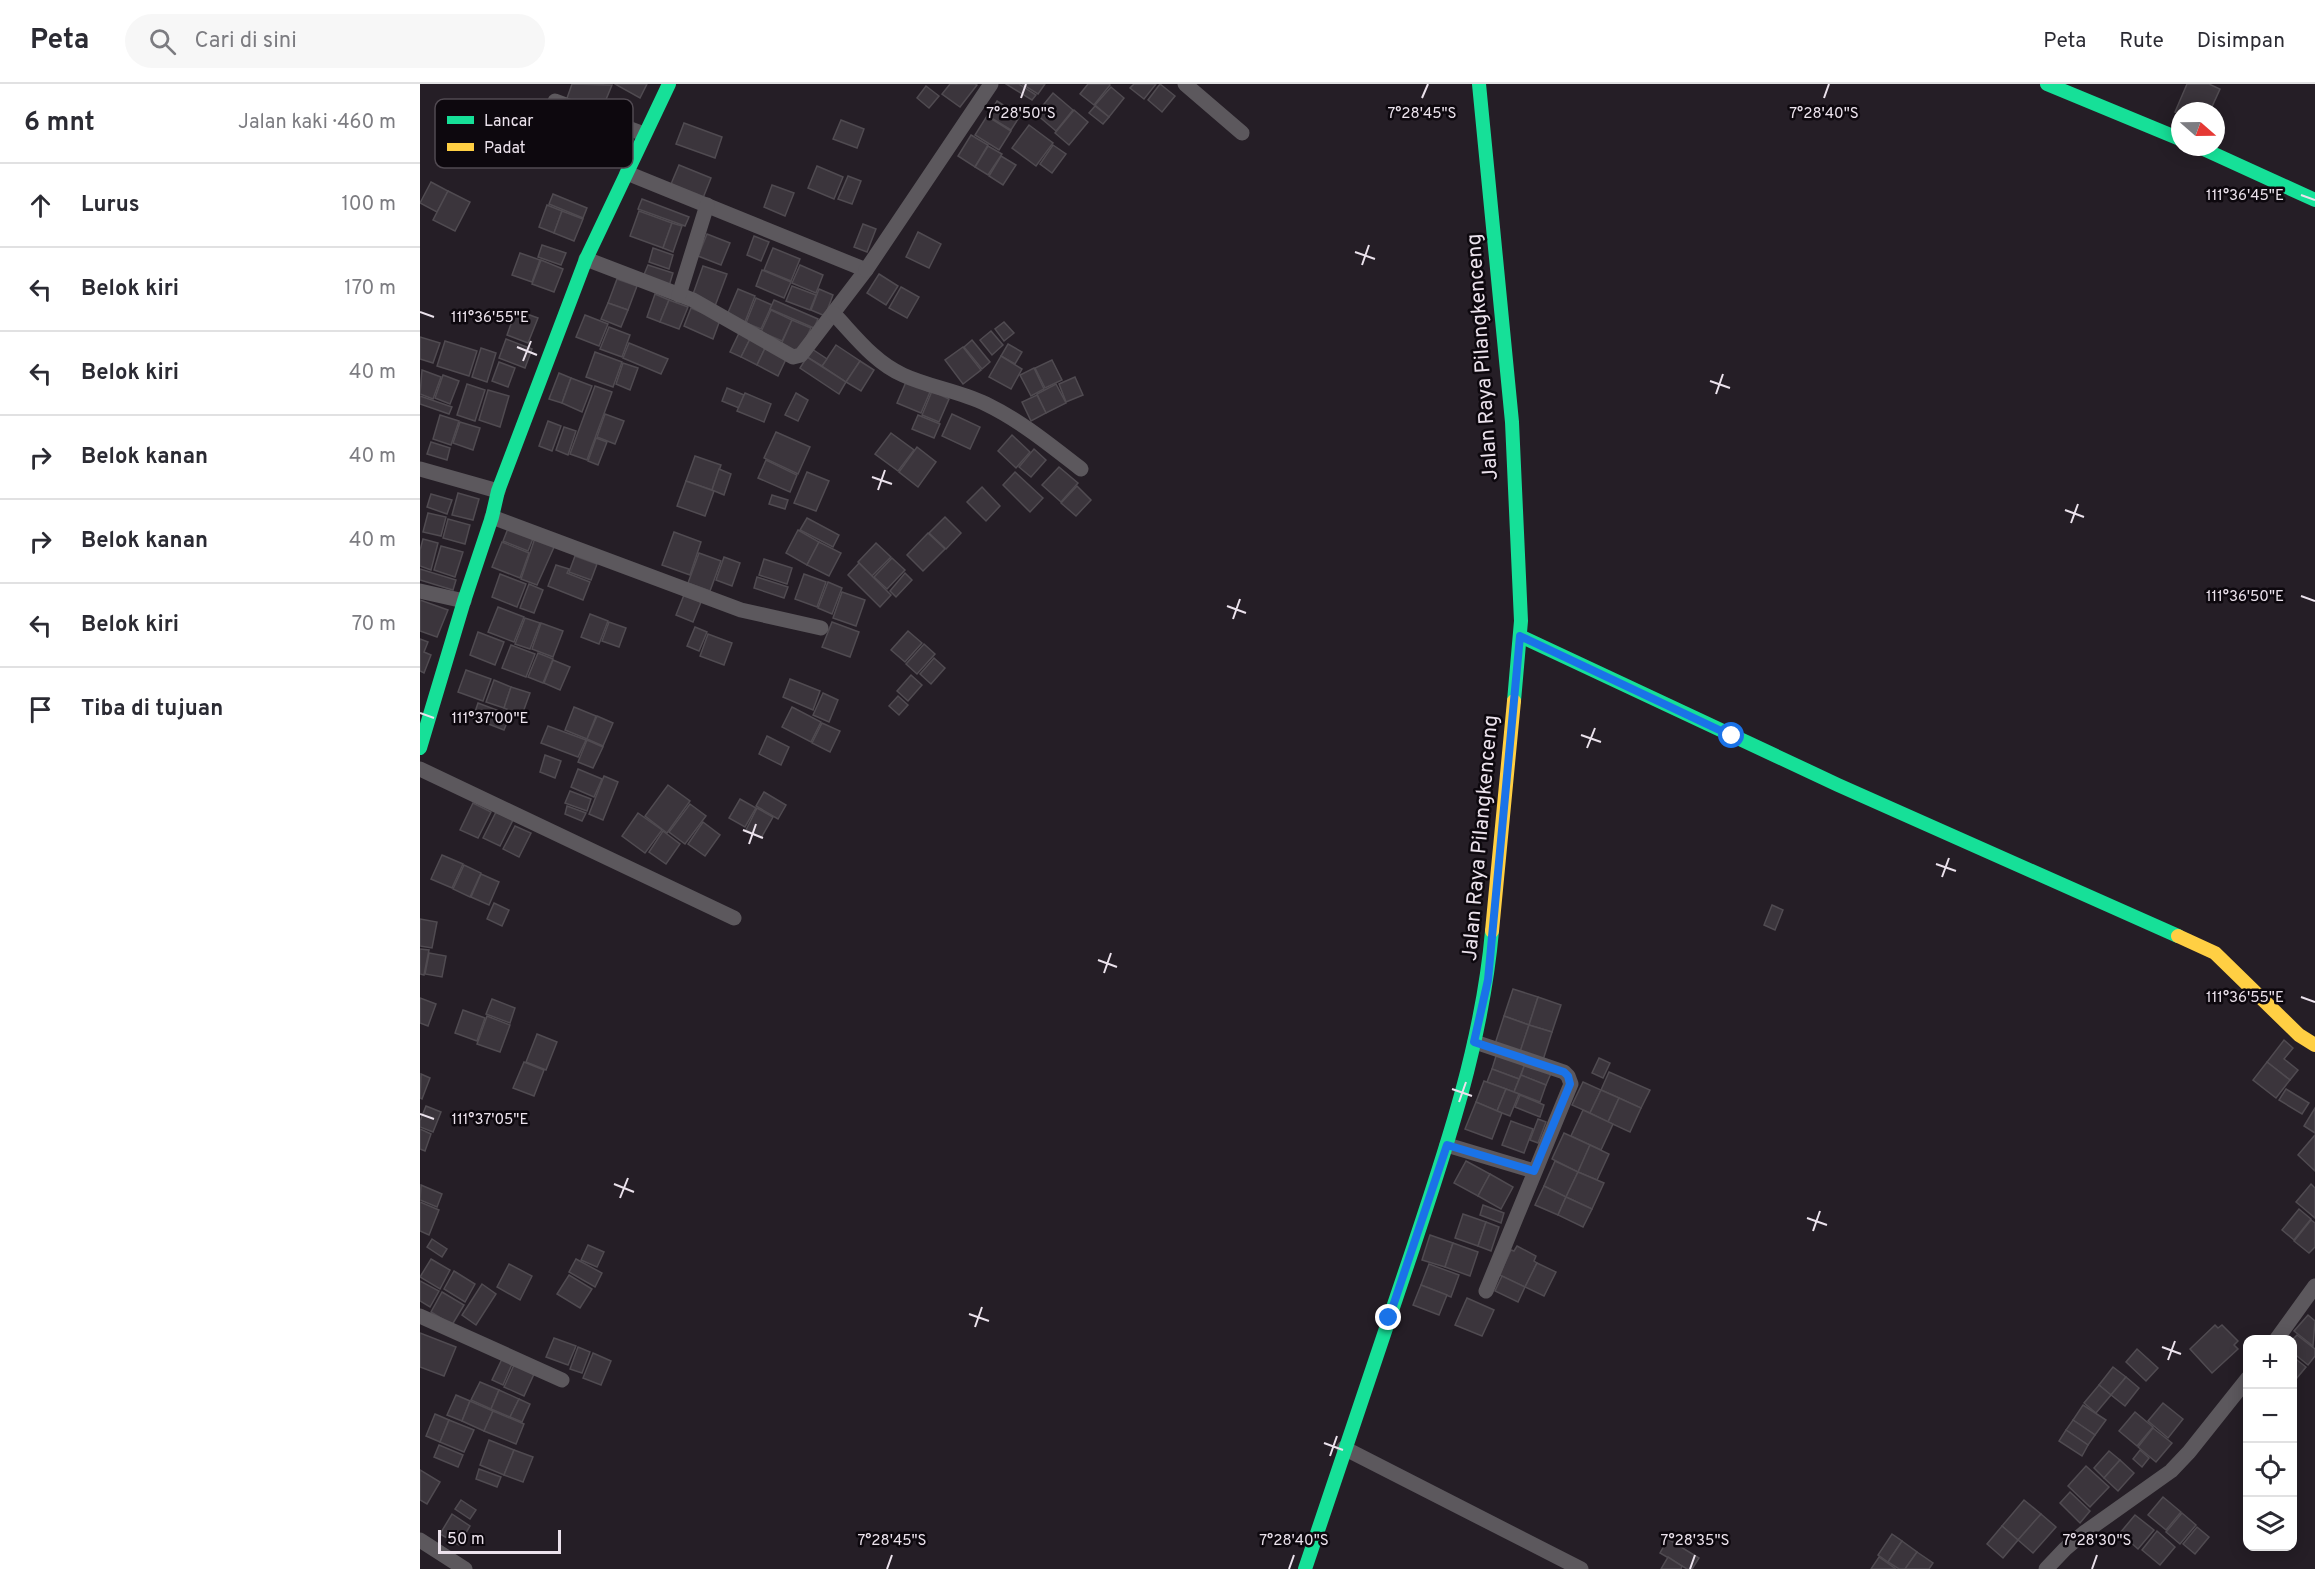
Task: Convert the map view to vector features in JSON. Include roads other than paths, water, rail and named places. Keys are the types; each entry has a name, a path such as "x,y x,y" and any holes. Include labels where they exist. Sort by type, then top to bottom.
{"street":[{"path":"633,160 669,84"},
{"path":"586,260 702,304 793,357 801,355 866,270 991,84"},
{"path":"1185,84 1242,133"},
{"name":"Jalan Raya Pilangkenceng","path":"1305,1569 1321,1528 1344,1448 1447,1145 1488,980 1520,636 1521,581 1515,531 1512,422 1479,84"},
{"path":"2047,84 2171,135"},
{"path":"633,130 645,134"},
{"path":"2219,156 2315,200"},
{"path":"420,748 492,517 498,491 586,260 629,168"},
{"path":"627,173 866,270"},
{"path":"679,295 706,205"},
{"path":"834,314 871,354 886,365 902,375 982,402 1004,413 1027,427 1081,470"},
{"path":"420,469 498,491"},
{"path":"492,517 741,610 821,628"},
{"path":"420,591 464,601"},
{"path":"1520,636 1838,785 2215,953 2299,1035 2315,1046"},
{"path":"420,769 734,918"},
{"path":"1474,1042 1564,1072 1570,1084 1486,1291"},
{"path":"1447,1145 1534,1171"},
{"path":"2280,1335 2315,1286"},
{"path":"420,1316 562,1380"},
{"path":"2046,1569 2085,1532 2171,1471 2189,1452 2243,1382"},
{"path":"1344,1448 1581,1569"},
{"path":"420,1540 465,1569"}]}
